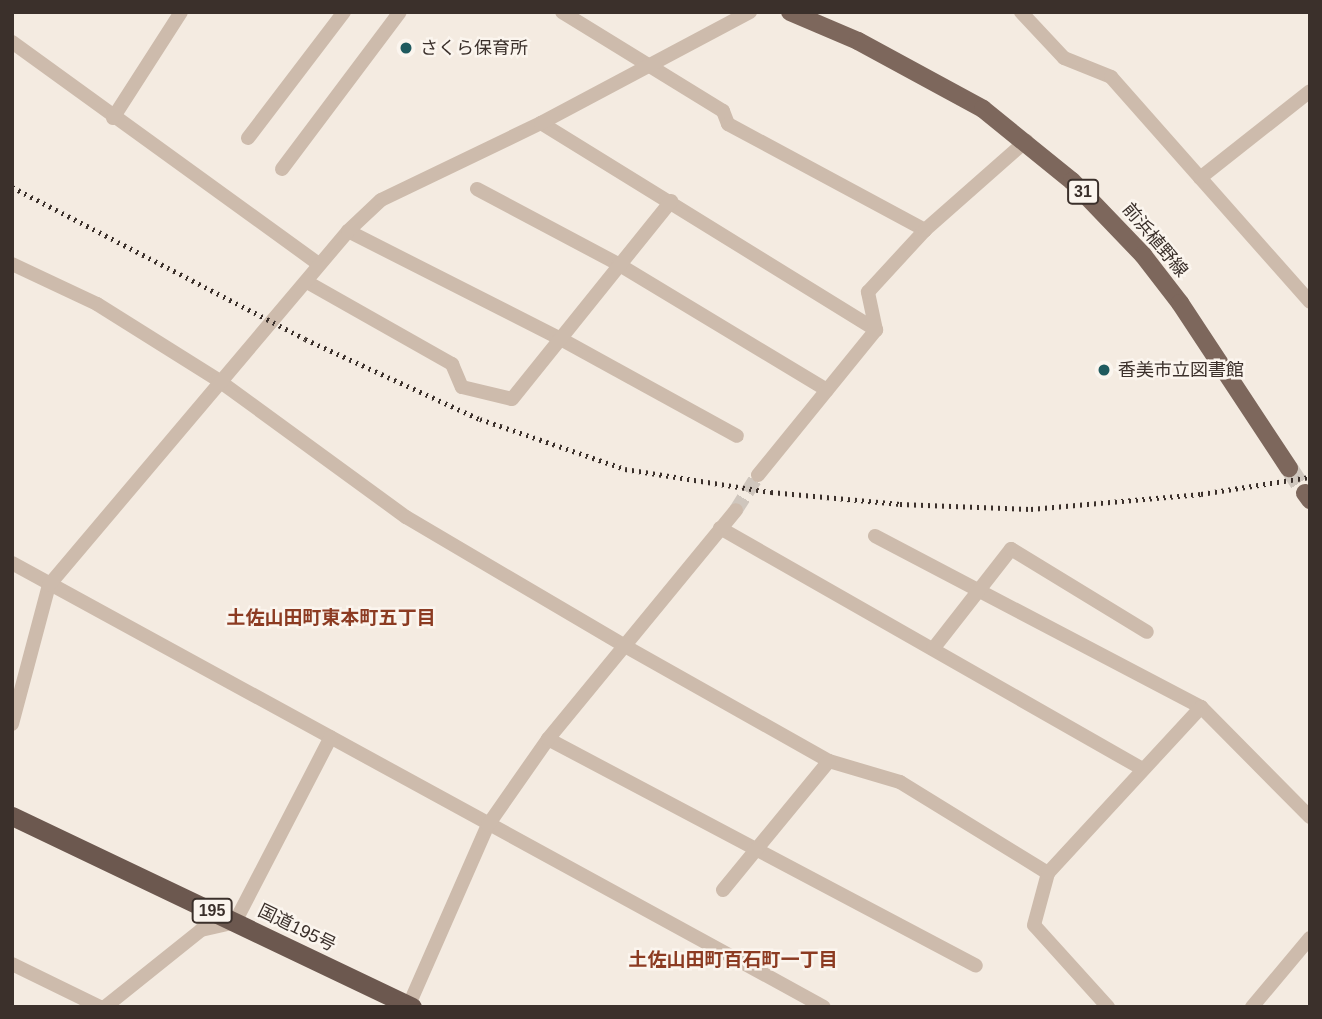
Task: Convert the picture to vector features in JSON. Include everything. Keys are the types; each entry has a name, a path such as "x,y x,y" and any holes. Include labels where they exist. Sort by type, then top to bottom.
{"highway":[{"name":"国道195号","path":"12,816 410,1006"}],"main road":[{"name":"前浜植野線","path":"790,12 927,76 1026,141 1143,255 1289,468"}],"street":[{"path":"113,118 181,12"},
{"path":"248,138 344,12"},
{"path":"282,169 400,12"},
{"path":"562,12 723,111 728,124 925,230"},
{"path":"12,724 49,585 218,380 307,282 348,231 381,200 541,123 645,65 750,12"},
{"path":"1021,12 1064,58 1111,77 1310,302"},
{"path":"12,41 113,118 319,264"},
{"path":"1200,178 1310,91"},
{"path":"541,123 876,330"},
{"path":"876,330 868,292 925,230 1026,141"},
{"path":"477,189 618,264 827,390"},
{"path":"307,282 452,364 462,387 512,399 671,201"},
{"path":"348,231 559,338 737,436"},
{"path":"12,264 97,304 218,380 406,517 623,645 829,761 900,782 1048,873"},
{"path":"758,475 876,330"},
{"path":"410,1006 488,825 548,739 736,510"},
{"path":"720,528 1143,769"},
{"path":"875,536 1201,707 1310,817"},
{"path":"933,649 1012,549 1147,632"},
{"path":"12,563 824,1007"},
{"path":"1108,1007 1034,925 1048,873 1201,707"},
{"path":"12,964 102,1007 201,930 235,922 331,737"},
{"path":"548,739 976,966"},
{"path":"723,890 829,761"},
{"path":"1252,1007 1310,938"}],"tunnel":[{"path":"1289,468 1305,493"},
{"path":"736,510 758,475"}],"railway":[{"path":"12,187 305,339 480,419 625,469 771,492 900,504 1031,509 1201,494 1310,477"}],"place":[{"name":"さくら保育所","path":"406,48"},
{"name":"香美市立図書館","path":"1104,370"}],"district":[{"name":"土佐山田町東本町五丁目","path":"331,618"},
{"name":"土佐山田町百石町一丁目","path":"733,960"}]}
